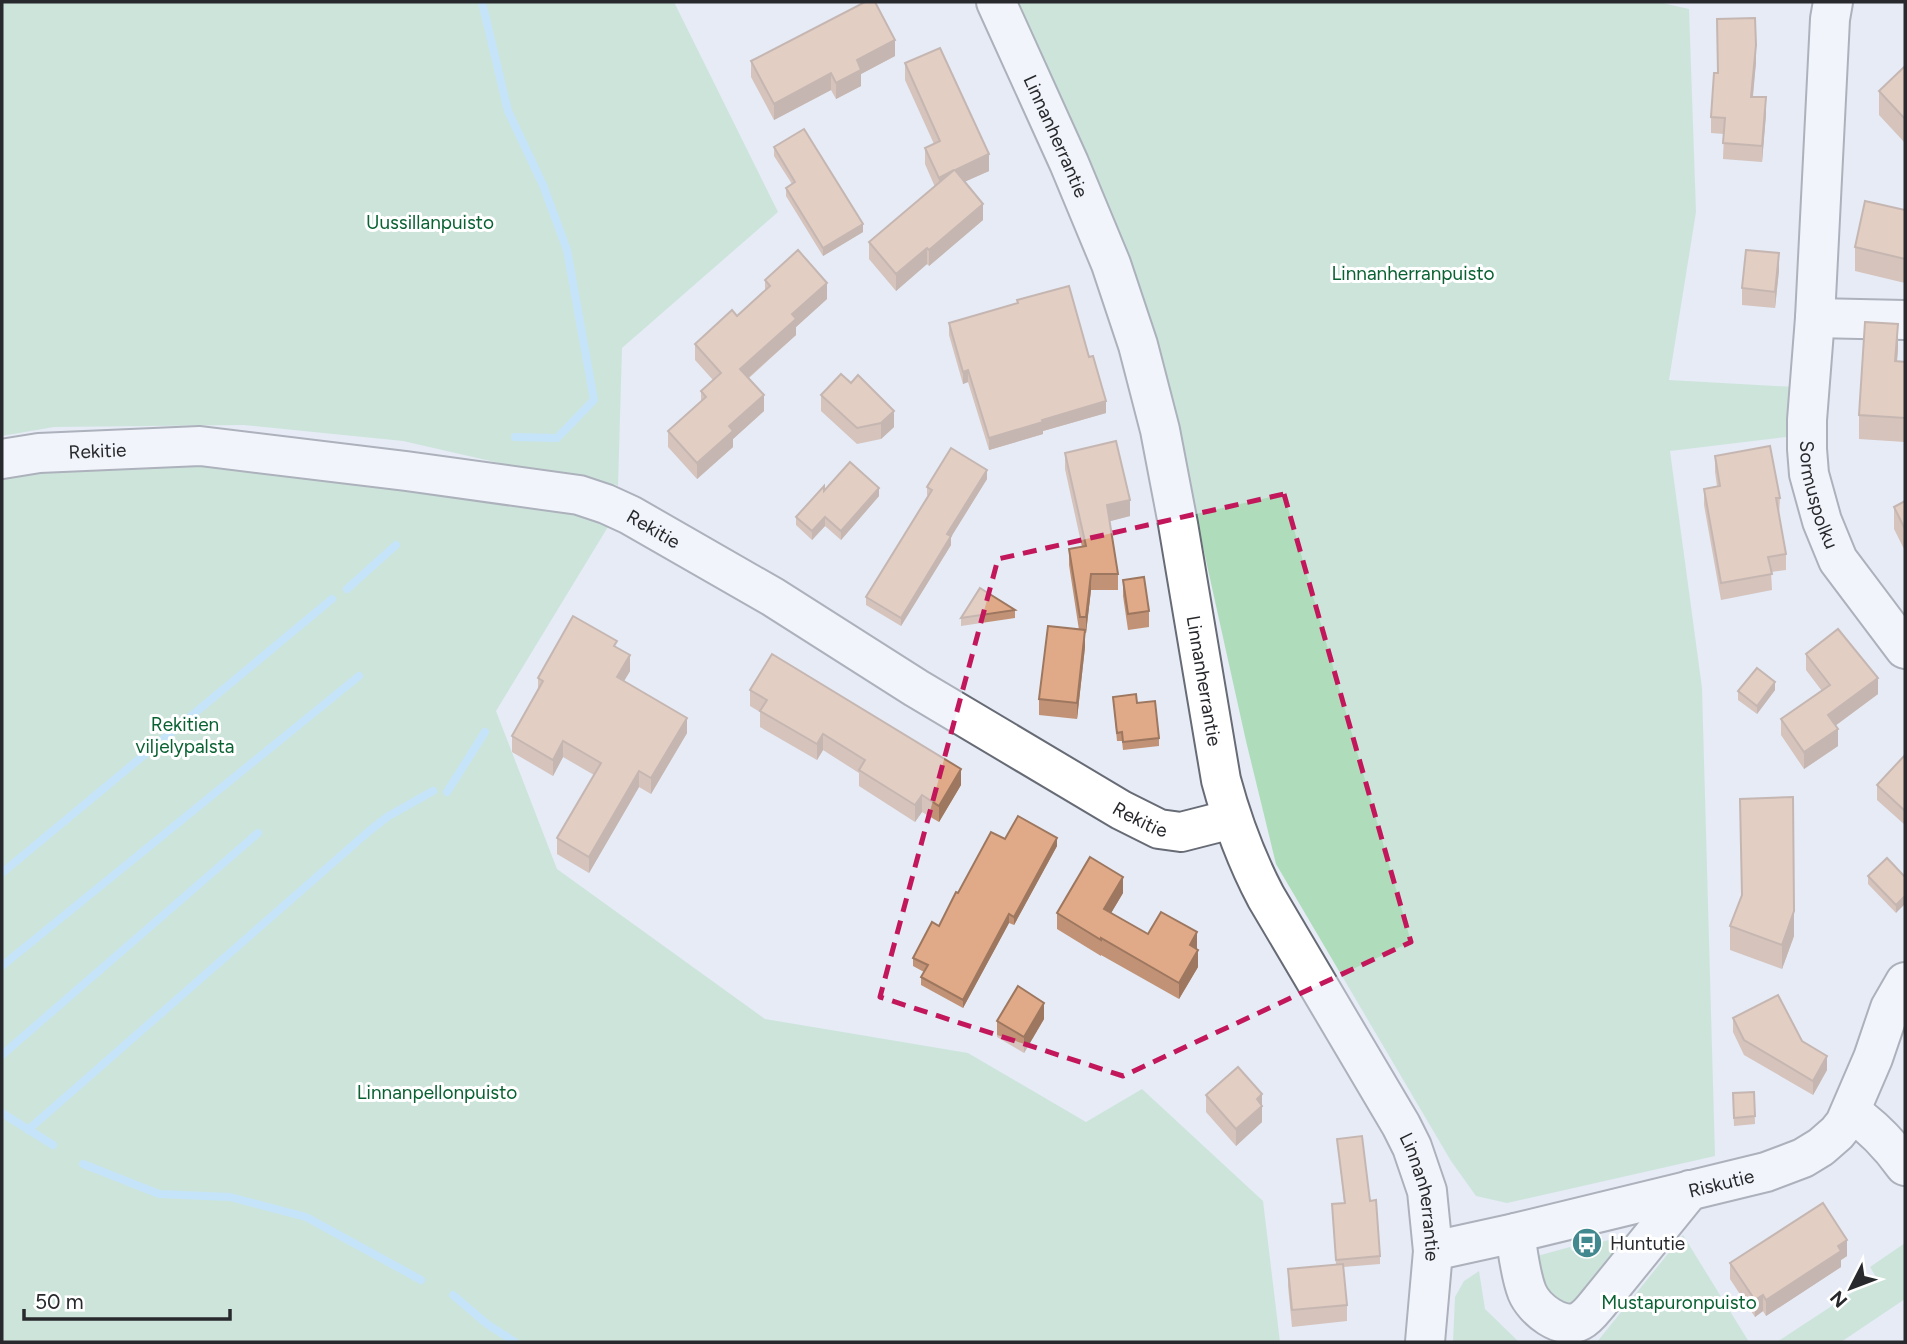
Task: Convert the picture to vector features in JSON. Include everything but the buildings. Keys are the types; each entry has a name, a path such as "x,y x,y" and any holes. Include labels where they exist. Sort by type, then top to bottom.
{"street":[{"name":"Linnanherrantie","path":"996,2 1069,163 1111,264 1141,356 1160,430 1181,537 1220,780 1232,819 1247,859 1266,897 1401,1125 1412,1147 1427,1191 1433,1251 1425,1342"},
{"name":"Sormuspolku","path":"1833,2 1807,449 1810,474 1830,542 1843,566 1905,649"},
{"path":"1815,318 1905,320"},
{"name":"Rekitie","path":"2,459 39,453 200,446 579,495 606,504 641,521 773,597 1077,784 1159,829 1181,832 1232,819"},
{"name":"Riskutie","path":"1433,1251 1766,1172 1803,1158 1837,1133 1851,1112 1891,1009 1905,982"},
{"path":"1851,1112 1870,1125 1905,1166"},
{"path":"1515,1233 1529,1297 1550,1317 1564,1322 1577,1322 1600,1301 1690,1190"}],"highlighted area":[{"path":"1284,494 1411,942 1123,1076 880,997 998,559"}],"green space":[{"name":"Uussillanpuisto","path":"2,2 674,2 778,212 622,348 618,486 614,484 613,489 403,441 244,425 54,427 2,436"},
{"name":"Linnanherranpuisto","path":"1010,2 1658,2 1689,9 1696,212 1669,380 1795,387 1794,436 1670,451 1702,688 1715,1156 1507,1203 1476,1196 1451,1161 1276,864 1168,389"},
{"name":"Linnanpellonpuisto","path":"202,455 617,512 496,711 557,869 765,1019 968,1053 1086,1122 1142,1089 1263,1201 1280,1342 2,1342 2,476"},
{"path":"1636,1233 1628,1249 1620,1244 1581,1294 1589,1301 1550,1309 1533,1259 1570,1247 1572,1251"},
{"name":"Mustapuronpuisto","path":"1683,1235 1749,1342 1597,1342"},
{"name":"Mustapuronpuisto","path":"1905,1243 1905,1299 1841,1342 1777,1342 1876,1277 1870,1267"},
{"path":"1479,1271 1485,1309 1519,1342 1453,1342 1455,1297 1464,1281"}],"waterway":[{"path":"482,2 508,111 543,185 567,250 594,400 557,438 515,437"},
{"path":"347,589 396,545"},
{"path":"2,873 332,599"},
{"path":"2,966 359,676"},
{"path":"447,792 485,732"},
{"path":"28,1130 368,832 387,817 433,791"},
{"path":"2,1055 258,833"},
{"path":"2,1113 53,1145"},
{"path":"83,1164 159,1194 230,1197 306,1217 421,1280"},
{"path":"453,1295 487,1324 515,1342"}],"place":[{"name":"Huntutie","path":"1587,1243"}],"park label":[{"name":"Rekitien viljelypalsta","path":"185,735"}]}
